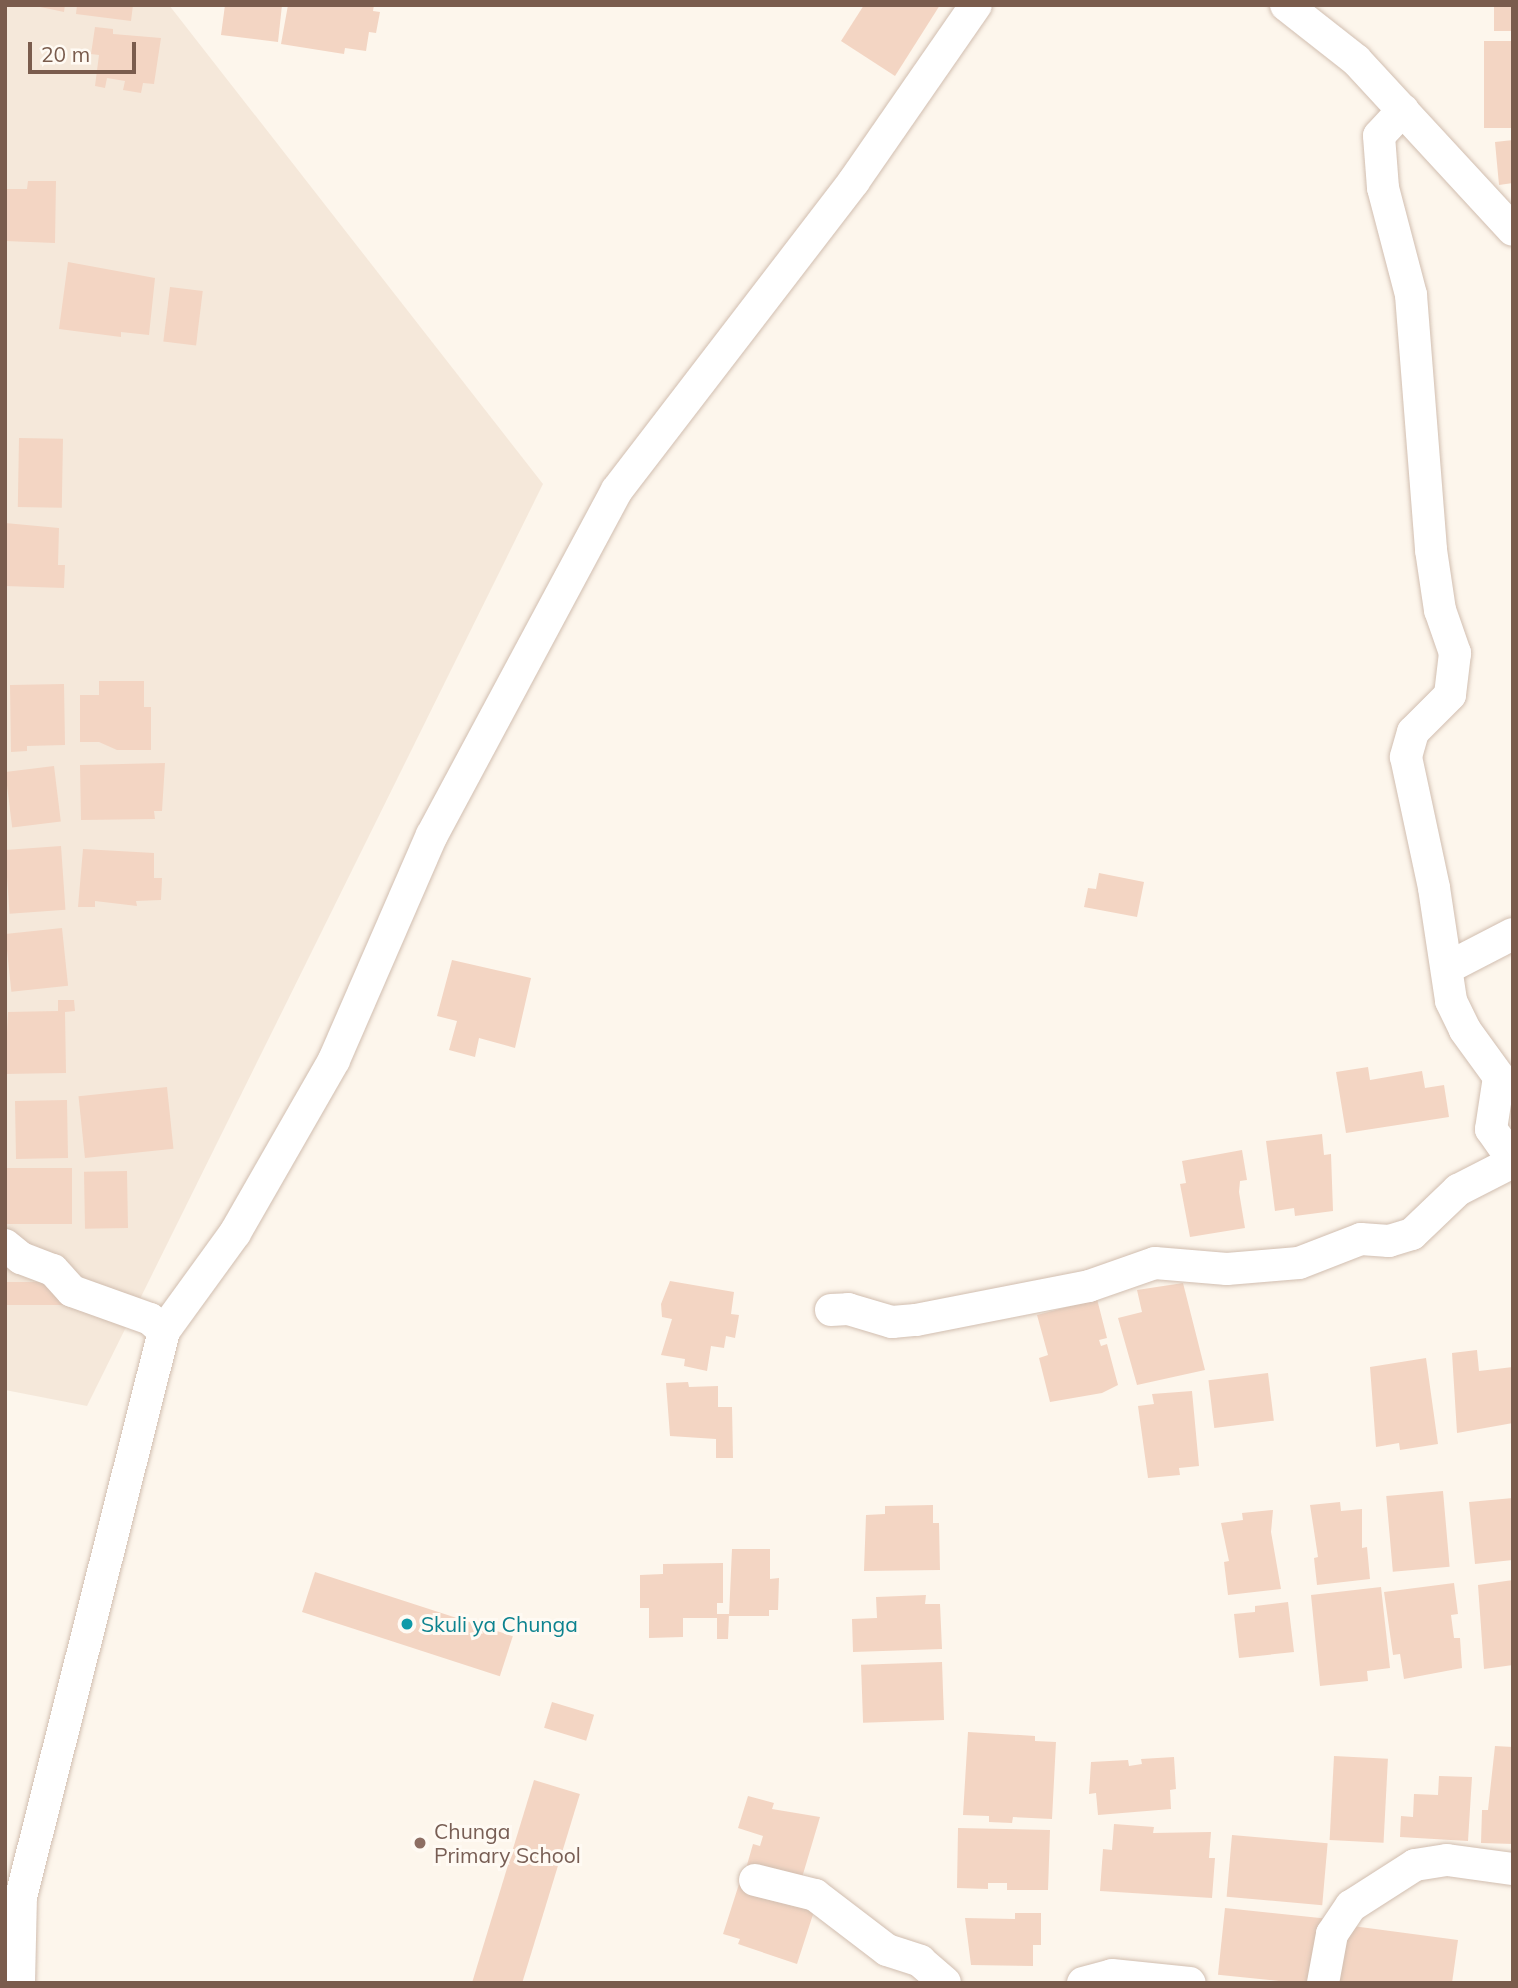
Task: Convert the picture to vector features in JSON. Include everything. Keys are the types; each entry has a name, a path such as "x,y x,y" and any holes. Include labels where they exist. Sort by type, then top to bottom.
{"street":[{"path":"19,1983 22,1897 164,1331 235,1233 334,1060 432,835 617,489 854,181 976,5"},
{"path":"1286,5 1356,60 1513,230"},
{"path":"831,1310 848,1309 892,1322 916,1320 1076,1290 1155,1263 1227,1269 1299,1263 1362,1239 1388,1241 1412,1234 1458,1190 1513,1161 1491,1129 1499,1077 1465,1030 1451,1000 1406,757 1413,732 1450,695 1455,653 1440,610 1431,550 1411,295 1383,188 1379,136 1403,110"},
{"path":"1447,968 1513,934"},
{"path":"5,1245 21,1258 53,1270 72,1291 150,1319 164,1331"},
{"path":"1322,1983 1332,1934 1351,1906 1415,1865 1447,1860 1513,1869"},
{"path":"755,1880 815,1895 887,1950 920,1961 946,1983"},
{"path":"1083,1983 1112,1975 1190,1983"}],"shaded area":[{"path":"5,5 169,5 543,484 87,1406 5,1390"}],"building":[{"path":"31,5 65,5 64,12"},
{"path":"77,5 133,5 131,21 76,14"},
{"path":"225,5 282,5 278,42 221,35"},
{"path":"288,5 374,5 373,11 380,12 376,33 369,32 366,51 345,48 344,54 281,44"},
{"path":"864,5 940,5 895,76 841,41"},
{"path":"1494,5 1513,5 1513,31 1494,31"},
{"path":"95,27 113,29 113,34 161,38 154,84 143,83 141,93 123,90 125,81 107,78 105,88 95,86 99,55 91,54"},
{"path":"1484,41 1513,41 1513,128 1484,128"},
{"path":"1513,140 1513,183 1499,185 1495,142"},
{"path":"28,181 56,181 55,243 5,241 6,189 27,189"},
{"path":"68,262 155,278 149,335 121,332 121,337 59,329"},
{"path":"170,287 203,291 196,346 163,342"},
{"path":"19,438 63,439 62,508 18,507"},
{"path":"5,523 59,528 58,565 65,565 64,588 5,586"},
{"path":"99,681 144,681 144,707 151,707 151,750 117,750 99,742 80,742 80,695 99,695"},
{"path":"64,684 65,745 27,746 27,751 11,752 10,685"},
{"path":"165,763 162,811 154,811 155,819 81,820 80,765"},
{"path":"54,766 61,822 12,828 5,772"},
{"path":"61,846 65,910 10,914 5,850"},
{"path":"83,849 154,853 154,878 162,878 161,900 136,901 137,906 95,901 95,907 78,907"},
{"path":"1099,873 1144,882 1137,917 1084,907 1088,888 1096,889"},
{"path":"62,928 68,986 11,992 5,934"},
{"path":"452,960 531,978 515,1048 479,1038 475,1057 449,1050 457,1021 437,1016"},
{"path":"58,1000 74,1000 75,1011 65,1012 66,1073 5,1074 8,1012 58,1011"},
{"path":"1368,1067 1370,1080 1422,1071 1425,1088 1444,1085 1449,1117 1346,1133 1336,1072"},
{"path":"167,1087 173,1149 85,1158 78,1096"},
{"path":"67,1100 68,1158 16,1159 15,1101"},
{"path":"1322,1134 1324,1155 1331,1154 1333,1211 1295,1216 1294,1208 1275,1211 1266,1141"},
{"path":"1242,1150 1247,1180 1240,1181 1239,1192 1245,1228 1190,1237 1180,1184 1186,1183 1182,1161"},
{"path":"5,1168 72,1168 72,1224 5,1224"},
{"path":"127,1171 128,1228 85,1229 84,1172"},
{"path":"670,1281 734,1292 731,1314 739,1315 735,1338 726,1336 724,1348 711,1346 707,1371 684,1366 685,1359 661,1355 672,1319 662,1317 661,1304"},
{"path":"5,1282 63,1282 63,1305 5,1305"},
{"path":"1183,1283 1205,1370 1137,1385 1118,1318 1142,1312 1137,1290"},
{"path":"1097,1299 1107,1338 1099,1340 1101,1346 1107,1344 1118,1385 1102,1393 1050,1402 1039,1358 1048,1355 1037,1315"},
{"path":"1477,1350 1479,1371 1513,1367 1513,1423 1457,1433 1452,1353"},
{"path":"1426,1358 1438,1444 1400,1450 1399,1443 1376,1447 1370,1367"},
{"path":"1268,1373 1274,1421 1214,1428 1208,1380"},
{"path":"688,1382 689,1387 718,1386 718,1407 732,1407 733,1458 716,1458 716,1439 670,1436 666,1383"},
{"path":"1192,1391 1199,1466 1179,1468 1180,1475 1148,1478 1138,1406 1154,1404 1152,1394"},
{"path":"1443,1491 1450,1567 1393,1572 1386,1496"},
{"path":"1513,1498 1513,1560 1475,1564 1469,1502"},
{"path":"1340,1502 1341,1511 1362,1509 1362,1548 1367,1547 1370,1579 1317,1585 1314,1558 1318,1557 1310,1505"},
{"path":"933,1505 933,1523 939,1523 940,1570 864,1571 866,1515 885,1514 885,1506"},
{"path":"1273,1510 1271,1532 1281,1589 1228,1595 1224,1562 1229,1561 1221,1523 1243,1520 1242,1513"},
{"path":"732,1549 770,1549 770,1579 779,1578 778,1610 769,1610 769,1616 729,1616"},
{"path":"723,1563 723,1603 717,1603 717,1614 729,1614 728,1639 717,1639 717,1618 683,1618 683,1637 649,1638 649,1608 640,1608 640,1575 663,1574 663,1564"},
{"name":"Skuli ya Chunga","path":"315,1572 513,1636 500,1676 302,1612"},
{"path":"1513,1580 1513,1665 1484,1669 1478,1585"},
{"path":"1454,1583 1458,1614 1451,1615 1454,1638 1460,1638 1462,1668 1404,1679 1400,1654 1393,1655 1384,1592"},
{"path":"1381,1587 1390,1668 1367,1671 1368,1681 1320,1686 1311,1595"},
{"path":"926,1595 925,1604 940,1604 942,1649 853,1652 852,1619 877,1618 876,1597"},
{"path":"1288,1602 1294,1652 1239,1658 1234,1614 1255,1612 1255,1606"},
{"path":"942,1662 944,1720 863,1723 861,1665"},
{"path":"552,1702 594,1715 586,1741 544,1728"},
{"path":"968,1732 1035,1736 1035,1741 1056,1742 1052,1819 1013,1817 1012,1823 989,1822 989,1816 963,1815"},
{"path":"1495,1746 1513,1747 1513,1844 1481,1843 1482,1810 1488,1810"},
{"path":"1334,1756 1388,1759 1384,1843 1330,1840"},
{"path":"1174,1757 1176,1789 1170,1790 1171,1809 1098,1815 1096,1793 1089,1794 1091,1762 1128,1760 1129,1766 1142,1764 1141,1759"},
{"path":"1439,1776 1472,1777 1468,1841 1400,1837 1401,1816 1413,1817 1414,1794 1438,1795"},
{"path":"534,1780 580,1794 522,1983 472,1983"},
{"path":"748,1796 774,1803 772,1809 820,1817 801,1881 747,1865 753,1844 760,1846 763,1836 738,1828"},
{"path":"1114,1824 1154,1827 1153,1833 1211,1832 1209,1858 1215,1858 1212,1898 1100,1891 1103,1849 1112,1850"},
{"path":"958,1828 1050,1830 1048,1890 1007,1890 1007,1883 988,1883 988,1889 957,1888"},
{"path":"1232,1835 1328,1843 1322,1905 1227,1897"},
{"path":"740,1881 817,1902 797,1964 738,1944 740,1939 723,1934"},
{"path":"1225,1908 1322,1918 1316,1983 1218,1975"},
{"path":"1015,1913 1041,1913 1041,1945 1033,1945 1033,1966 971,1965 965,1918 1015,1919"},
{"path":"1345,1925 1458,1940 1452,1983 1338,1983"}],"place":[{"name":"Skuli ya Chunga","path":"407,1624"},
{"name":"Chunga Primary School","path":"420,1843"}]}
